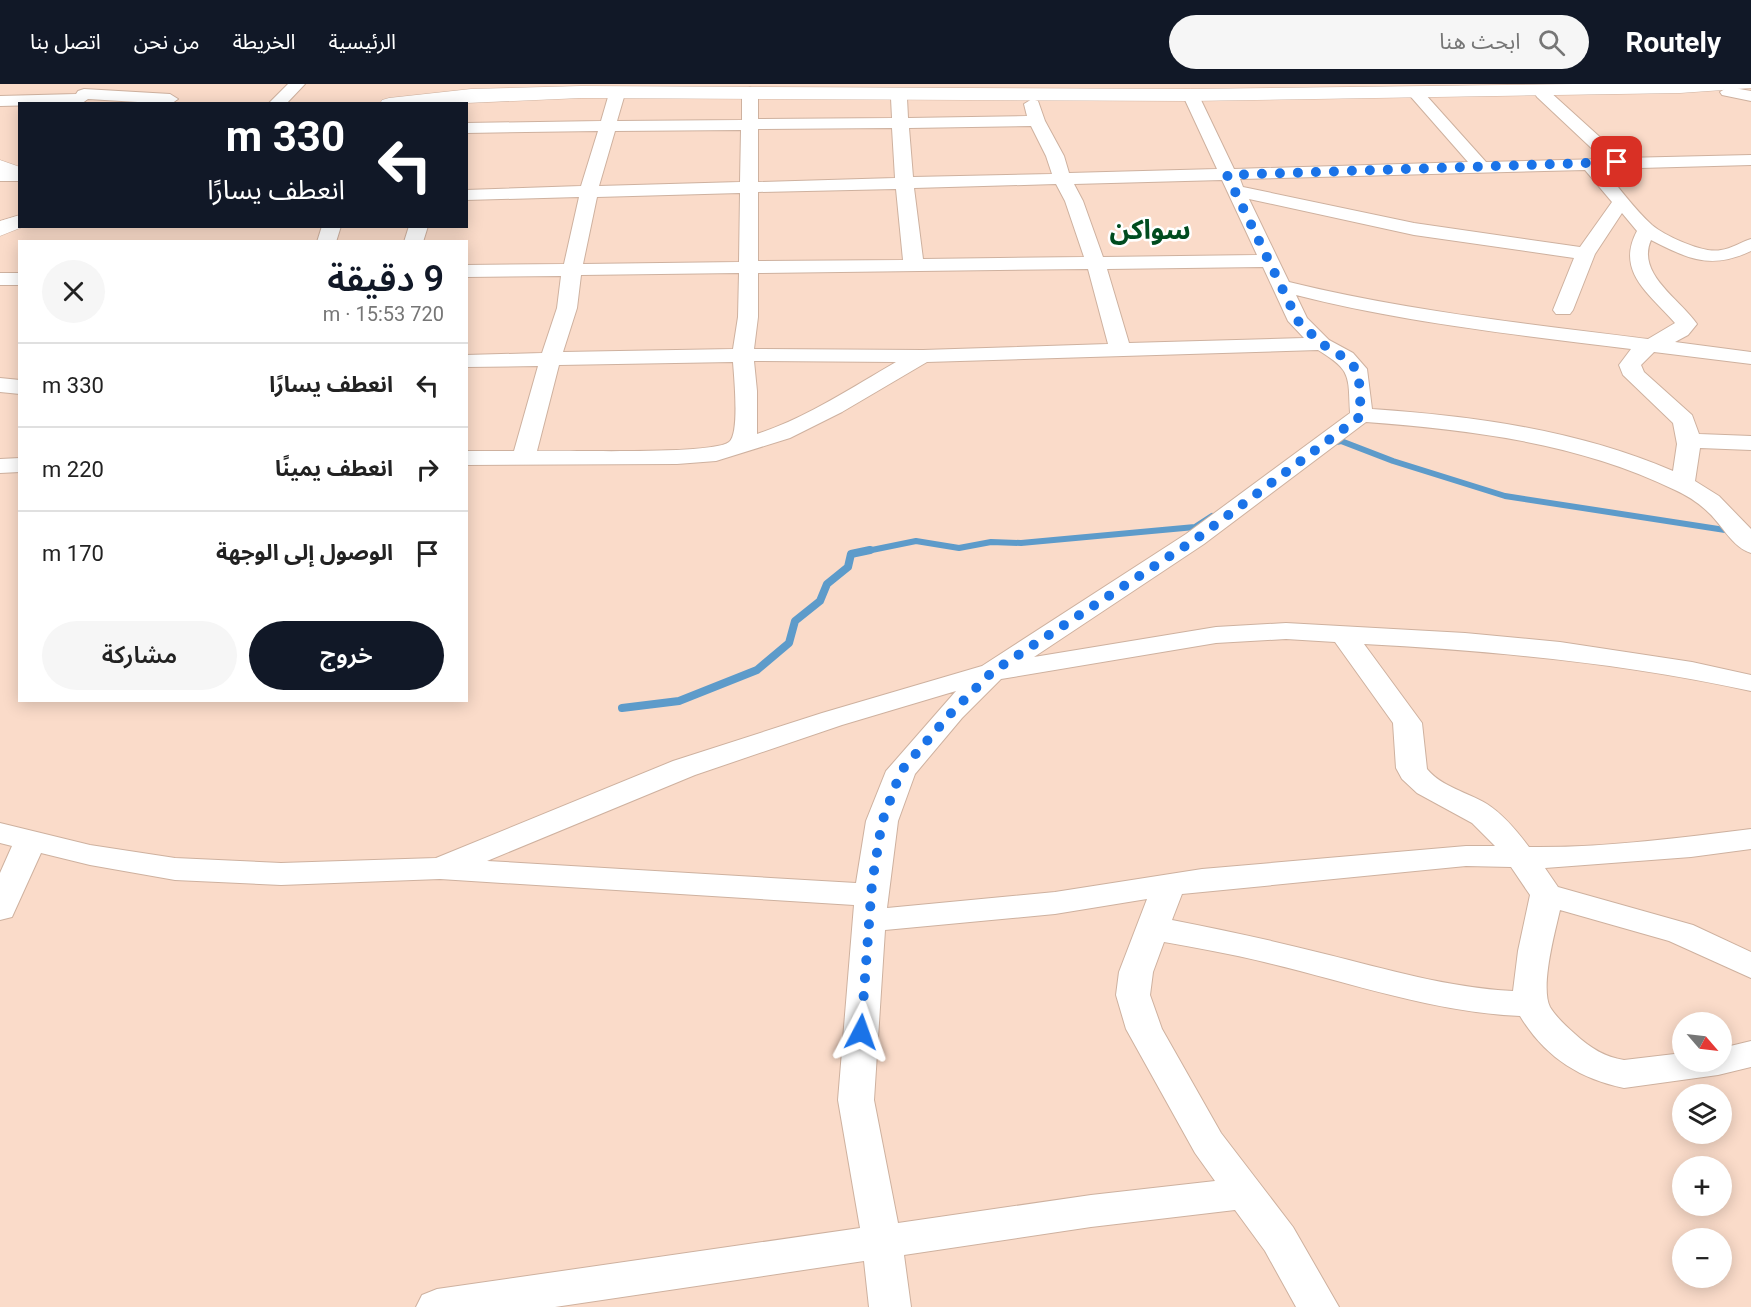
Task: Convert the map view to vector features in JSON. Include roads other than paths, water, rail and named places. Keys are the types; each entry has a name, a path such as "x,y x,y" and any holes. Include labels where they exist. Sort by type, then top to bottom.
{"main road":[{"path":"897,92 1031,99 1189,93 1647,86 1737,88 1751,91"},
{"path":"1534,89 1737,88"},
{"path":"404,102 502,89 696,91 750,95 994,89 1189,93"},
{"path":"463,102 609,91"},
{"path":"0,219 18,212"},
{"path":"0,229 18,222"}],"street":[{"path":"278,102 297,84"},
{"path":"1737,88 1751,96"},
{"path":"1534,89 1617,162"},
{"path":"524,457 549,361 567,308 572,286 572,270 589,191 607,127 609,91"},
{"path":"1413,91 1481,166"},
{"path":"897,92 902,123 904,183 914,267"},
{"path":"1189,93 1298,321 1322,344 1345,358 1356,369 1359,380 1361,416"},
{"path":"0,101 83,95 171,98"},
{"path":"738,446 745,435 746,391 743,355 748,317 750,95"},
{"path":"1031,99 1037,121 1052,149 1062,179 1074,201 1096,264 1120,349"},
{"path":"468,128 1037,121"},
{"path":"468,195 1062,179 1231,183 1481,166 1751,160"},
{"path":"1588,163 1647,230 1690,251 1717,257 1751,245"},
{"path":"1231,183 1414,230 1488,238 1585,254"},
{"path":"1563,310 1585,254 1621,202"},
{"path":"1647,230 1638,251 1639,266 1651,284 1688,324 1678,334 1648,346 1633,359 1630,365 1634,375 1684,420 1688,429 1688,440 1683,484"},
{"path":"468,271 1270,261"},
{"path":"0,279 18,279"},
{"path":"1282,286 1355,304 1431,318 1751,358"},
{"path":"468,361 743,355 923,356 1322,344"},
{"path":"468,458 677,457 716,454 782,434 923,356"},
{"path":"0,385 18,387"},
{"path":"890,1307 882,1242 856,1100 870,907 882,822 901,771 952,712 992,672 1196,539 1361,416 1454,424 1553,441 1629,462 1683,484 1705,496 1723,512 1751,545"},
{"path":"1688,440 1751,443"},
{"path":"0,466 18,465"},
{"path":"440,868 684,768 832,719 992,672 1216,635 1286,631 1465,641 1560,650 1692,670 1751,683"},
{"path":"1343,634 1407,723 1411,769 1419,779 1469,806 1486,818 1520,857 1546,895 1681,933 1751,966"},
{"path":"0,832 90,855 175,869 281,874 440,868 760,890 920,917 1054,903 1202,880 1466,856 1563,858 1604,855 1751,839"},
{"path":"0,909 31,840"},
{"path":"1168,886 1136,972 1133,995 1144,1029 1208,1143 1280,1239 1318,1307"},
{"path":"1546,895 1530,982 1532,1004 1544,1023 1566,1047 1580,1059 1596,1068 1624,1074 1736,1062"},
{"path":"1153,928 1263,950 1407,987 1485,1002 1532,1004"},
{"path":"437,1307 1091,1211 1246,1193"}],"waterway":[{"path":"1332,443 1341,441 1393,461 1505,496 1751,534"},
{"path":"862,552 916,541 959,548 991,542 1021,543 1195,527 1212,516"},
{"path":"622,708 679,701 757,670 789,643 795,621 820,601 827,584 848,567 851,554 870,550"}],"district":[{"name":"سواكن","path":"1150,230"}]}
